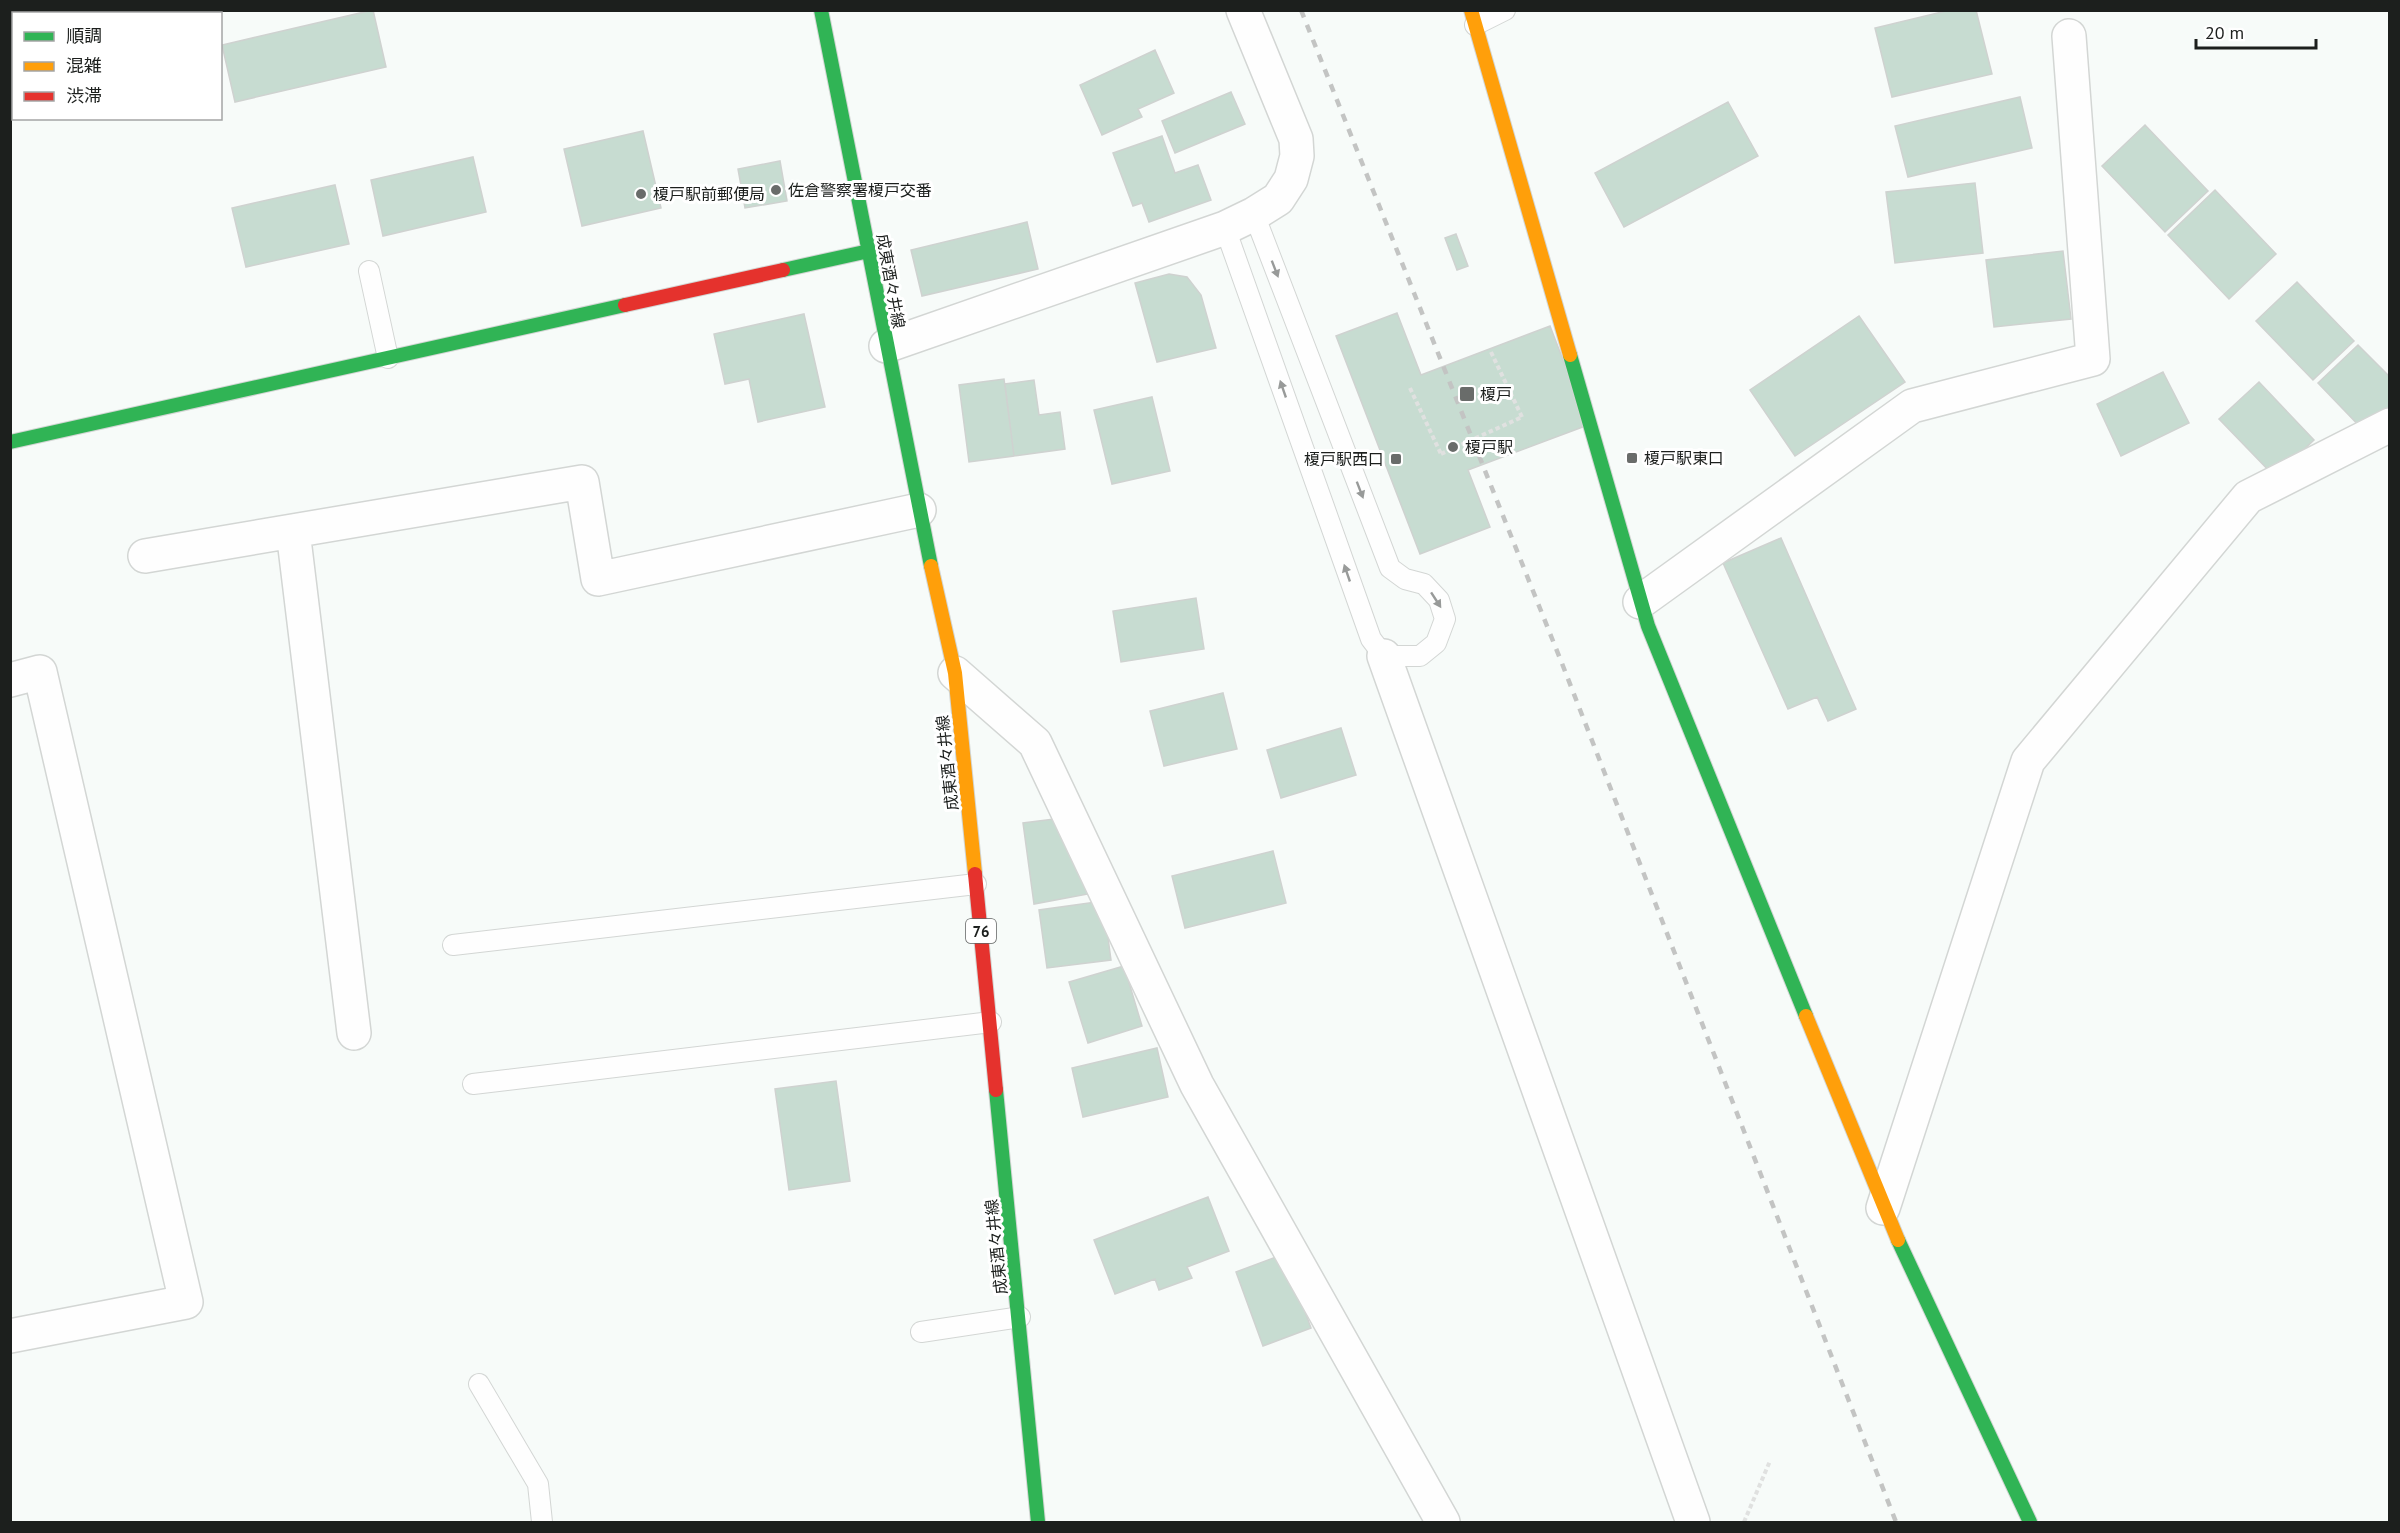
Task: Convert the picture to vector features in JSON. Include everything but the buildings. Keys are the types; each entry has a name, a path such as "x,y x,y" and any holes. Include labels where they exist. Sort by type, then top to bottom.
{"street":[{"name":"成東酒々井線","path":"821,10 919,510 955,673 1020,1317 1038,1522"},
{"path":"886,346 1240,221 1278,199 1291,179 1298,156 1296,139 1243,10"},
{"path":"1473,18 1640,602 1883,1208 2030,1522"},
{"path":"1640,602 1912,406 2093,359 2069,36"},
{"path":"10,442 869,251"},
{"path":"1883,1208 2028,762 2248,497 2390,424"},
{"path":"145,556 582,482 598,579 919,510"},
{"path":"293,531 354,1033"},
{"path":"1384,656 1693,1522"},
{"path":"10,680 40,672 186,1302 10,1336"},
{"path":"955,673 1035,743 1197,1085 1443,1522"}],"lane":[{"path":"1473,18 1505,10"},
{"path":"1240,221 1390,568 1405,579 1424,584 1440,600 1445,620 1436,643 1420,656 1384,656 1371,639 1240,221"},
{"path":"369,271 388,358"},
{"path":"453,945 976,884"},
{"path":"473,1084 991,1022"},
{"path":"921,1332 1020,1317"},
{"path":"479,1384 538,1484 542,1522"}],"path":[{"path":"1410,388 1441,454 1522,417 1491,352"},
{"path":"1744,1522 1770,1461"}],"railway":[{"path":"1301,10 1563,666 1896,1522"}],"traffic: fast":[{"path":"821,10 931,566"},
{"path":"783,270 869,251"},
{"path":"10,442 625,305"},
{"path":"1570,355 1648,626 1806,1016"},
{"path":"996,1090 1038,1522"},
{"path":"1898,1240 2030,1522"}],"traffic: slow":[{"path":"1471,10 1570,355"},
{"path":"931,566 955,673 975,874"},
{"path":"1806,1016 1898,1240"}],"traffic: jam":[{"path":"625,305 783,270"},
{"path":"975,874 996,1090"}],"place":[{"name":"佐倉警察署榎戸交番","path":"776,190"},
{"name":"榎戸駅前郵便局","path":"641,194"},
{"name":"榎戸","path":"1467,394"},
{"name":"榎戸駅","path":"1453,447"},
{"name":"榎戸駅東口","path":"1632,458"},
{"name":"榎戸駅西口","path":"1396,459"}]}
